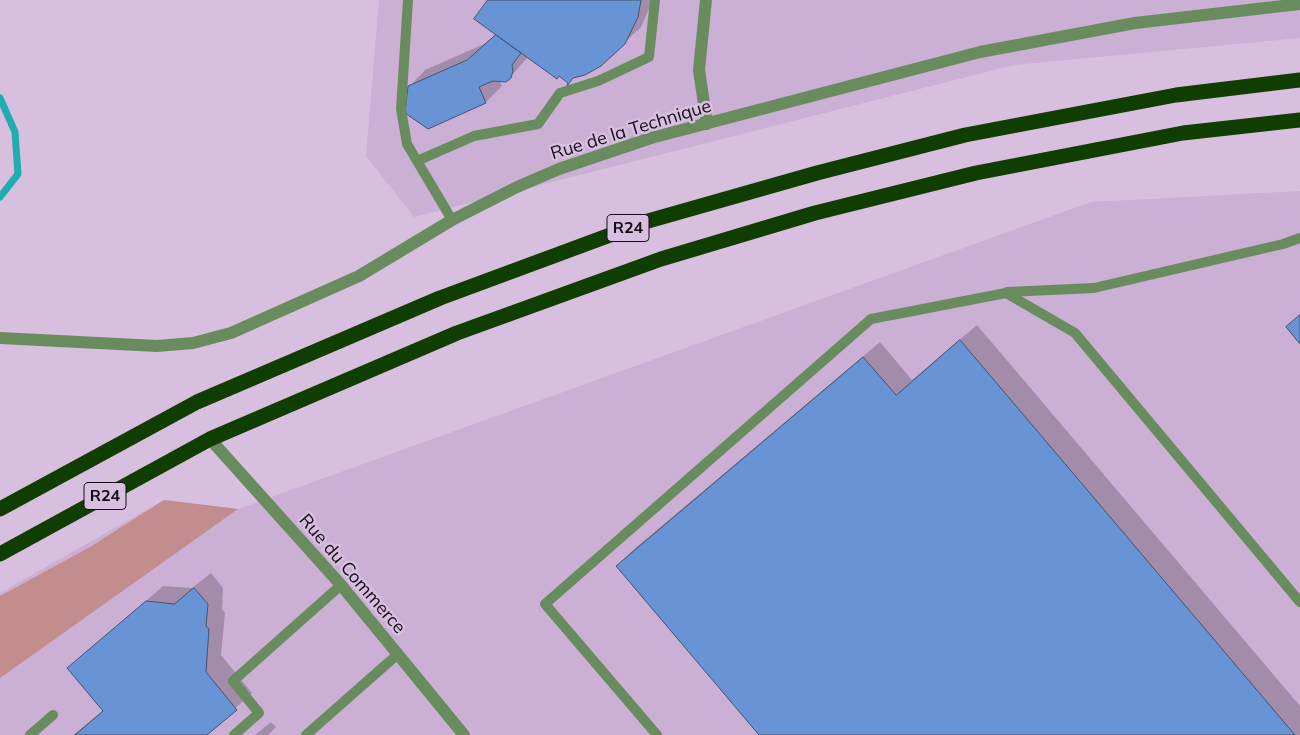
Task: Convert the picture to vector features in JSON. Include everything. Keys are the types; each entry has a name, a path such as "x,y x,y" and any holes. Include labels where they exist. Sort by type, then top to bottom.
{"highway":[{"name":"R24","path":"0,509 196,402 440,298 648,221 817,172 965,135 1176,95 1300,80"},
{"name":"R24","path":"0,554 210,439 457,333 661,259 815,213 976,173 1183,134 1300,120"}],"street":[{"path":"706,0 699,70 707,124"},
{"name":"Rue de la Technique","path":"0,338 157,346 193,343 231,333 359,276 452,220 559,169 652,138 865,80 980,52 1244,5 1300,4"},
{"name":"Rue du Commerce","path":"210,439 341,585 464,735"}],"lane":[{"path":"408,0 401,109 407,144 452,220"},
{"path":"417,161 474,136 538,124 560,93 598,81 649,56 655,0"},
{"path":"657,735 545,604 871,319 1006,292 1094,288 1282,244 1300,238"},
{"path":"1006,292 1075,333 1300,602"},
{"path":"234,735 259,714 233,681 341,585"},
{"path":"306,735 398,654"},
{"path":"30,735 53,716"}],"shaded area":[{"path":"379,0 1300,0 1300,38 1014,65 414,217 366,156"},
{"path":"1300,191 1300,735 0,735 0,593 164,500 238,509 1091,202"},
{"path":"164,500 238,509 0,678 0,596 90,547"}],"building":[{"path":"488,0 641,0 638,17 625,44 601,66 585,75 573,78 567,86 568,83 559,76 557,79 474,19"},
{"path":"496,35 521,53 512,65 511,78 506,82 493,81 479,87 486,103 428,129 405,113 408,86 467,60"},
{"path":"1300,315 1300,344 1286,327"},
{"path":"960,340 1295,735 759,735 616,566 863,357 896,395"},
{"path":"194,588 208,604 206,626 209,629 206,672 237,710 207,735 75,735 103,711 67,668 146,601 174,604"}],"waterway":[{"path":"0,98 15,132 18,174 0,197"}]}
